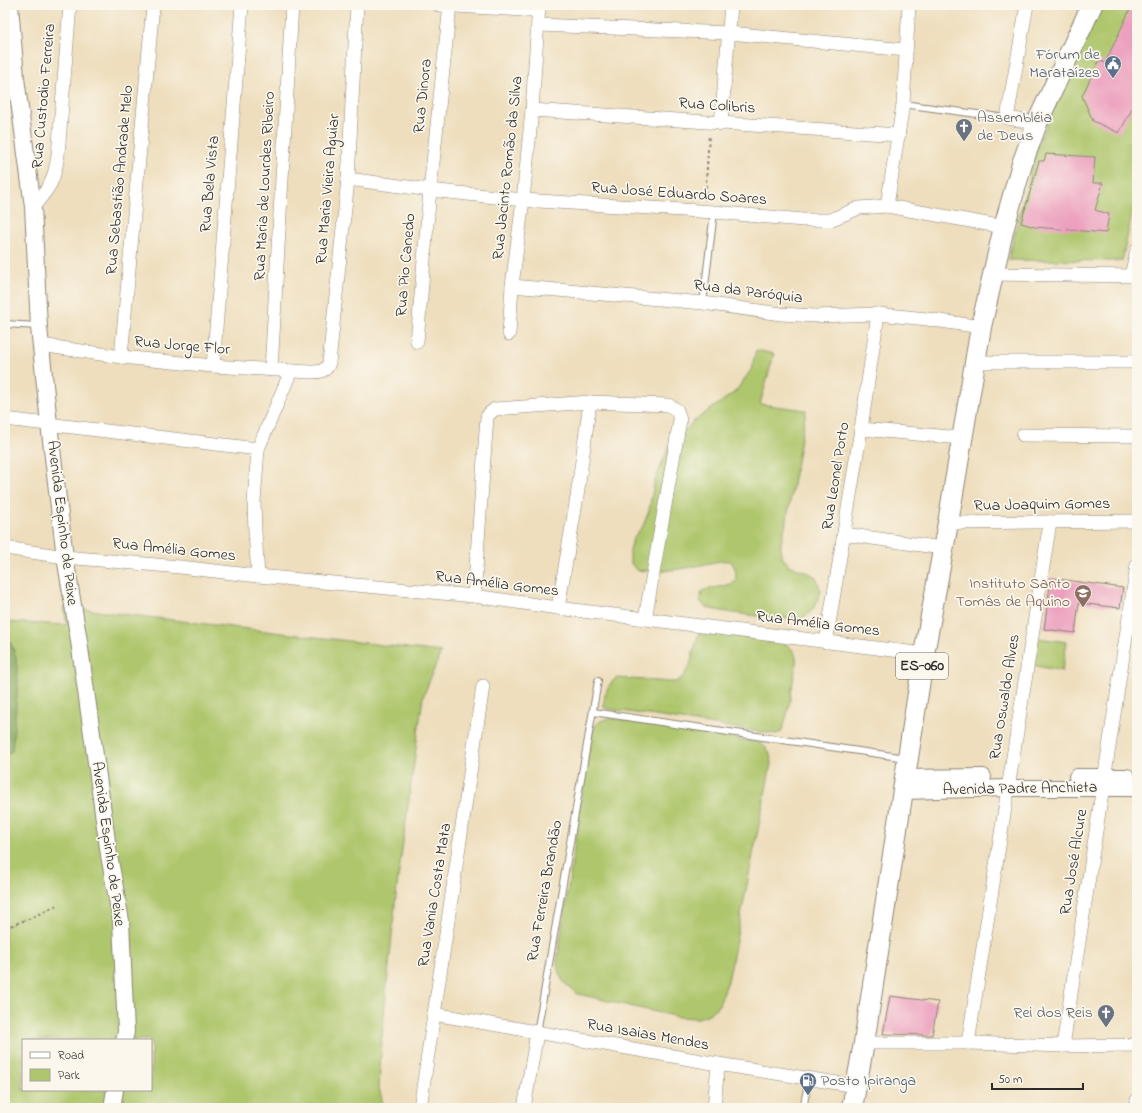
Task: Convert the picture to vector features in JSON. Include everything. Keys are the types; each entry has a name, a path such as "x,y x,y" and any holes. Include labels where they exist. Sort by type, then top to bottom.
{"main road":[{"name":"ES-060","path":"852,1108 864,1043 924,654 942,548 948,523 980,327 1004,227 1022,164 1037,123 1092,5"}],"street":[{"name":"Avenida Espinho de Peixe","path":"10,5 16,78 33,207 39,327 65,557 79,641 109,855 121,921 126,1032 124,1039"},
{"name":"Rua Custodio Ferreira","path":"33,207 48,190 53,181 56,170 70,5"},
{"name":"Rua Sebastião Andrade Melo","path":"121,357 153,5"},
{"name":"Rua Bela Vista","path":"213,366 242,5"},
{"name":"Rua Maria de Lourdes Ribeiro","path":"271,370 292,5"},
{"name":"Rua Maria Vieira Aguiar","path":"321,372 330,362 348,179 357,5"},
{"path":"447,5 539,8"},
{"name":"Rua Dinora","path":"430,190 447,5"},
{"path":"716,123 729,33 731,5"},
{"path":"887,206 903,104 909,5"},
{"path":"1023,6 1008,118 1037,123"},
{"name":"Rua Jacinto Romão da Silva","path":"509,334 512,286 523,200 532,110 539,8"},
{"path":"539,25 729,33 906,50"},
{"name":"Rua Colibris","path":"532,110 899,135"},
{"name":"Rua José Eduardo Soares","path":"348,179 523,200 709,212 818,221 830,220 859,208 887,206 1004,227"},
{"name":"Rua Pio Canedo","path":"417,342 430,190"},
{"path":"992,274 1134,276 1137,250"},
{"name":"Rua da Paróquia","path":"512,286 703,303 798,316 878,314 927,319 980,327"},
{"name":"Rua Leonel Porto","path":"826,642 861,429 878,314"},
{"name":"Rua Jorge Flor","path":"41,345 121,357 213,366 321,372"},
{"path":"975,362 1137,362"},
{"path":"258,576 254,502 258,449 291,371"},
{"path":"474,596 487,417 489,414 495,409 590,402 668,405 677,410 680,420 645,619"},
{"path":"558,608 577,497 590,402"},
{"path":"5,419 258,449"},
{"path":"861,429 961,438"},
{"path":"1023,435 1137,436"},
{"name":"Rua Joaquim Gomes","path":"948,523 1137,521"},
{"name":"Rua Oswaldo Alves","path":"968,1043 1050,522"},
{"path":"844,534 942,548"},
{"name":"Rua Amélia Gomes","path":"5,548 65,557 474,596 924,654"},
{"name":"Rua José Alcure","path":"1063,1046 1137,566"},
{"name":"Rua Vania Costa Mata","path":"420,1108 484,686"},
{"name":"Avenida Padre Anchieta","path":"904,784 1103,782 1137,777"},
{"name":"Avenida Padre Anchieta","path":"1103,782 1137,788"},
{"name":"Rua Isaias Mendes","path":"434,1014 718,1064 856,1086"},
{"name":"Rua Ferreira Brandão","path":"524,1108 537,1033"},
{"path":"864,1043 968,1043 1063,1046 1137,1045"},
{"path":"714,1108 718,1064"},
{"path":"112,1108 115,1091"},
{"path":"1136,1108 1137,1100"}],"lane":[{"path":"903,104 1008,118"},
{"path":"703,303 709,212"},
{"path":"5,324 39,327"},
{"name":"Rua Ferreira Brandão","path":"537,1033 598,680"},
{"path":"593,712 908,759"},
{"path":"803,1108 809,1079"}],"path":[{"path":"709,212 716,123"},
{"path":"5,928 58,905"}],"green space":[{"path":"1099,5 1137,5 1137,128 1129,145 1137,146 1137,191 1122,261 1008,260 1036,149"},
{"path":"756,350 774,354 760,404 806,410 787,519 781,543 781,556 790,566 816,577 821,592 812,611 801,618 795,619 754,616 705,607 700,601 702,591 735,582 736,570 730,561 718,561 697,566 662,571 636,570 630,562 630,551 633,538 643,526 649,511 654,483 669,446 694,421 735,392 751,370"},
{"path":"64,607 441,652 423,697 397,886 382,1034 379,1088 384,1108 5,1108 5,755 12,751 16,657 5,628 5,622 67,625"},
{"path":"5,628 16,657 18,683 12,751 5,755"},
{"path":"705,631 781,642 792,650 796,657 796,666 788,711 781,732 776,734 608,709 604,707 604,699 607,690 611,683 617,678 676,682 683,677 690,665 697,638 699,634"},
{"path":"1037,638 1067,642 1062,671 1031,665"},
{"path":"610,718 760,743 766,747 771,757 771,764 728,981 719,1005 709,1014 698,1018 678,1017 578,994 565,984 560,977 557,961 590,743 592,733 597,723"}],"building":[{"name":"Fórum de Marataízes","path":"1132,5 1137,5 1137,100 1119,133 1093,121 1082,96 1099,60 1105,63"},
{"path":"1046,154 1095,157 1093,183 1103,183 1095,210 1109,214 1106,233 1035,227 1021,223 1039,161 1044,161"},
{"path":"1051,578 1123,588 1120,608 1079,603 1075,633 1044,629"},
{"path":"890,996 938,1002 932,1035 883,1034"}],"place":[{"name":"Fórum de Marataízes","path":"1113,79"},
{"name":"Assembléia de Deus","path":"964,142"},
{"name":"Instituto Santo Tomás de Aquino","path":"1083,608"},
{"name":"Rei dos Reis","path":"1106,1028"},
{"name":"Posto Ipiranga","path":"808,1096"}]}
